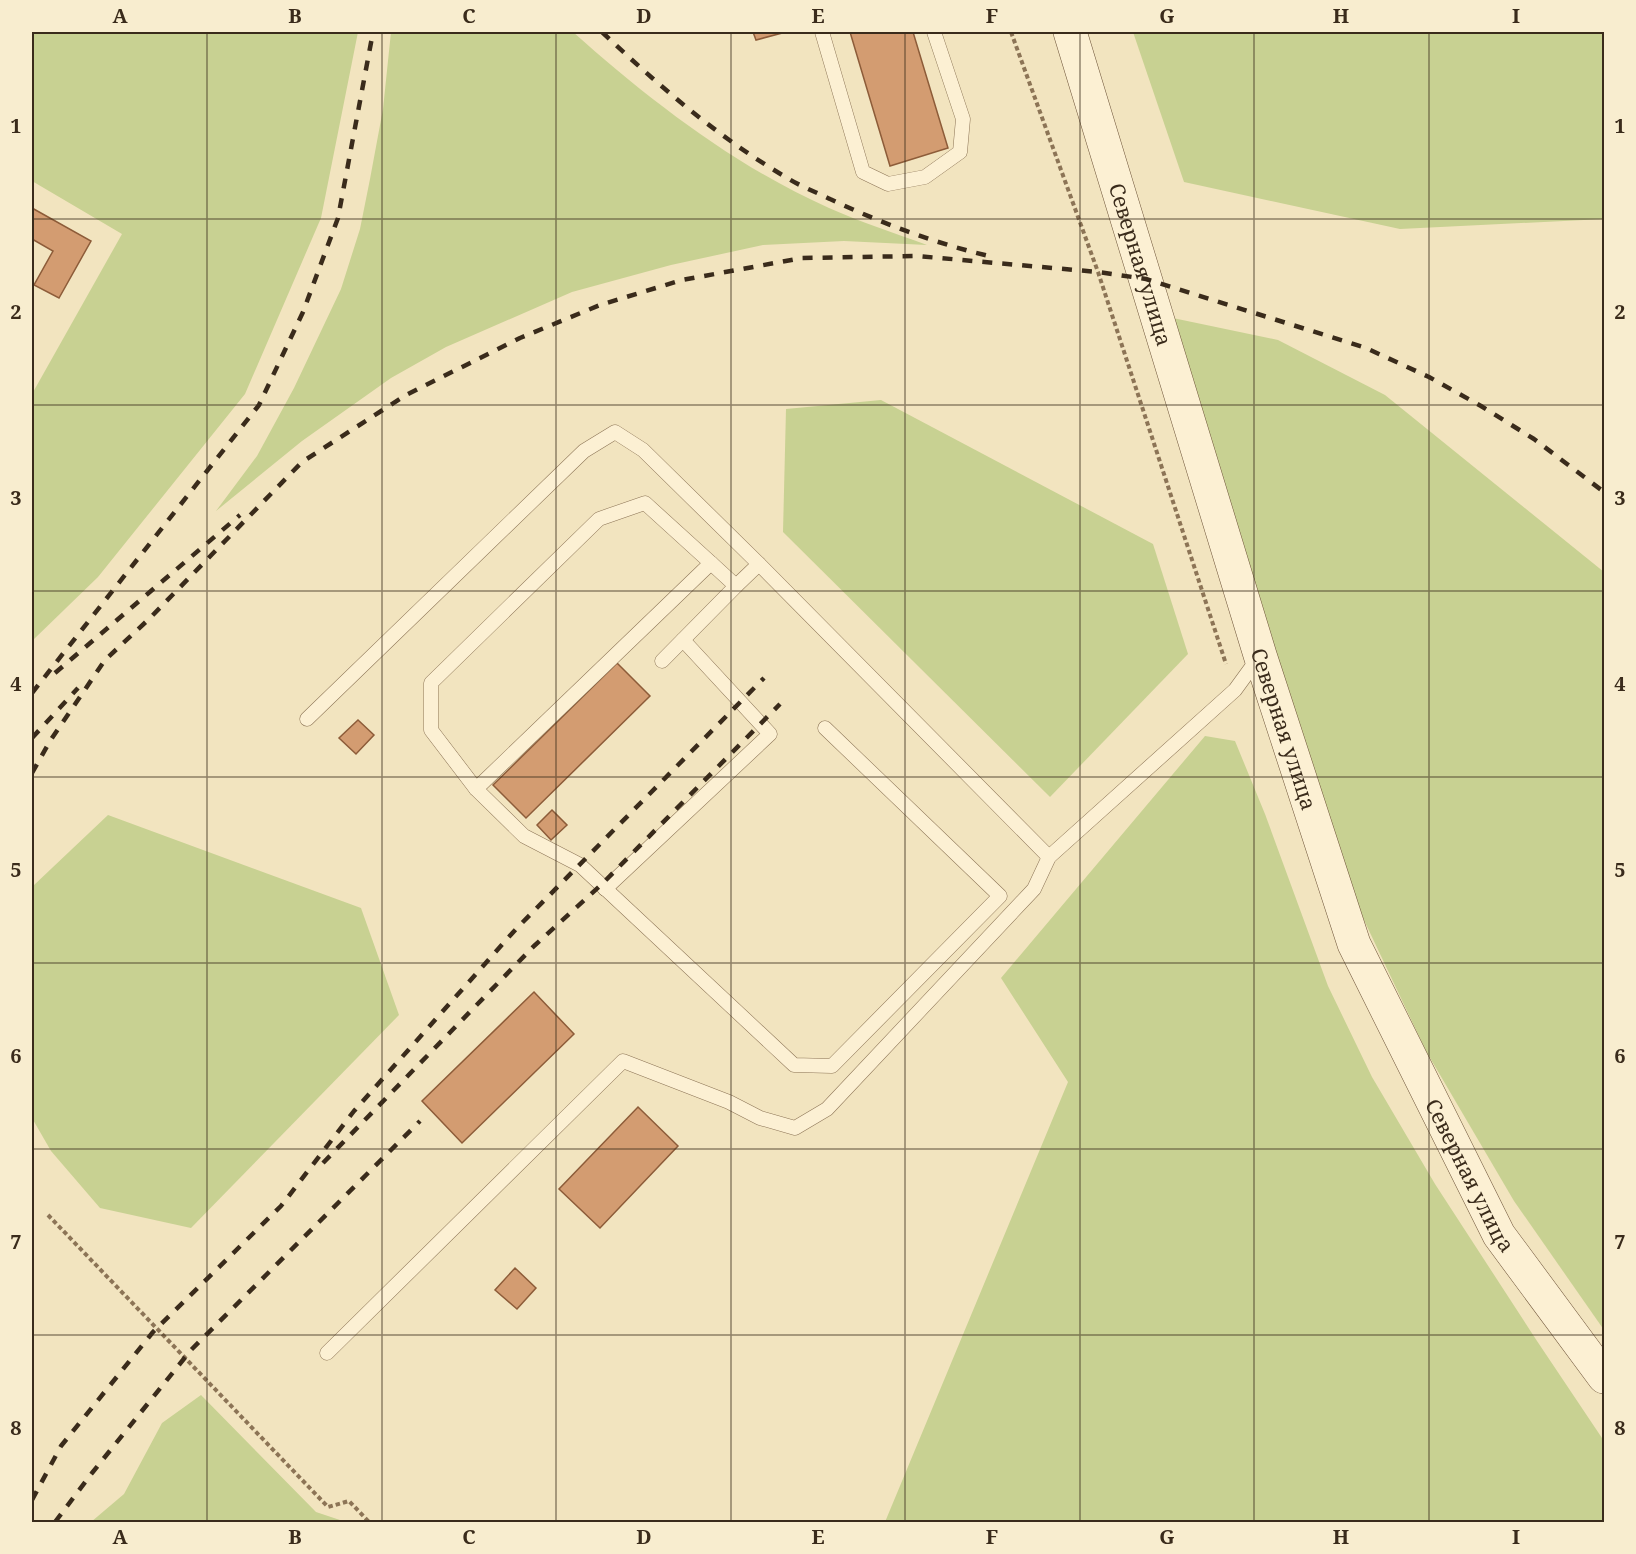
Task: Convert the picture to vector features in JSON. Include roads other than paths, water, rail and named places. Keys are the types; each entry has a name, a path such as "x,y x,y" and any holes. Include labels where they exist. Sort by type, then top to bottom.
{"street":[{"name":"Северная улица","path":"1070,32 1260,655 1354,944 1499,1235 1605,1377"}],"lane":[{"path":"822,32 862,172 888,184 925,177 960,152 963,119 934,32"},
{"path":"307,719 584,451 615,432 643,450 1049,857"},
{"path":"736,586 645,503 599,519 431,683 431,730 476,789 524,836 580,865 794,1065 832,1066 1000,896 825,728"},
{"path":"476,789 711,563"},
{"path":"662,661 759,564"},
{"path":"605,889 770,734 683,640"},
{"path":"327,1353 623,1061 729,1102 760,1118 795,1128 827,1109 1034,889 1049,857 1235,690 1260,655"}],"railway":[{"path":"32,693 259,405 303,312 338,218 373,32"},
{"path":"602,32 668,92 715,129 794,182 888,224 928,239 989,256"},
{"path":"32,773 50,741 105,660 149,619 302,462 406,395 520,338 600,305 682,280 802,258 917,256 1098,272 1146,279 1366,348 1429,377 1534,439 1604,492"},
{"path":"55,673 240,515"},
{"path":"32,1500 61,1446 153,1332 281,1206 354,1111 516,929 764,678"},
{"path":"32,738 78,688"},
{"path":"323,1163 534,946 601,885 780,704"},
{"path":"55,1522 191,1350 420,1121"}]}
